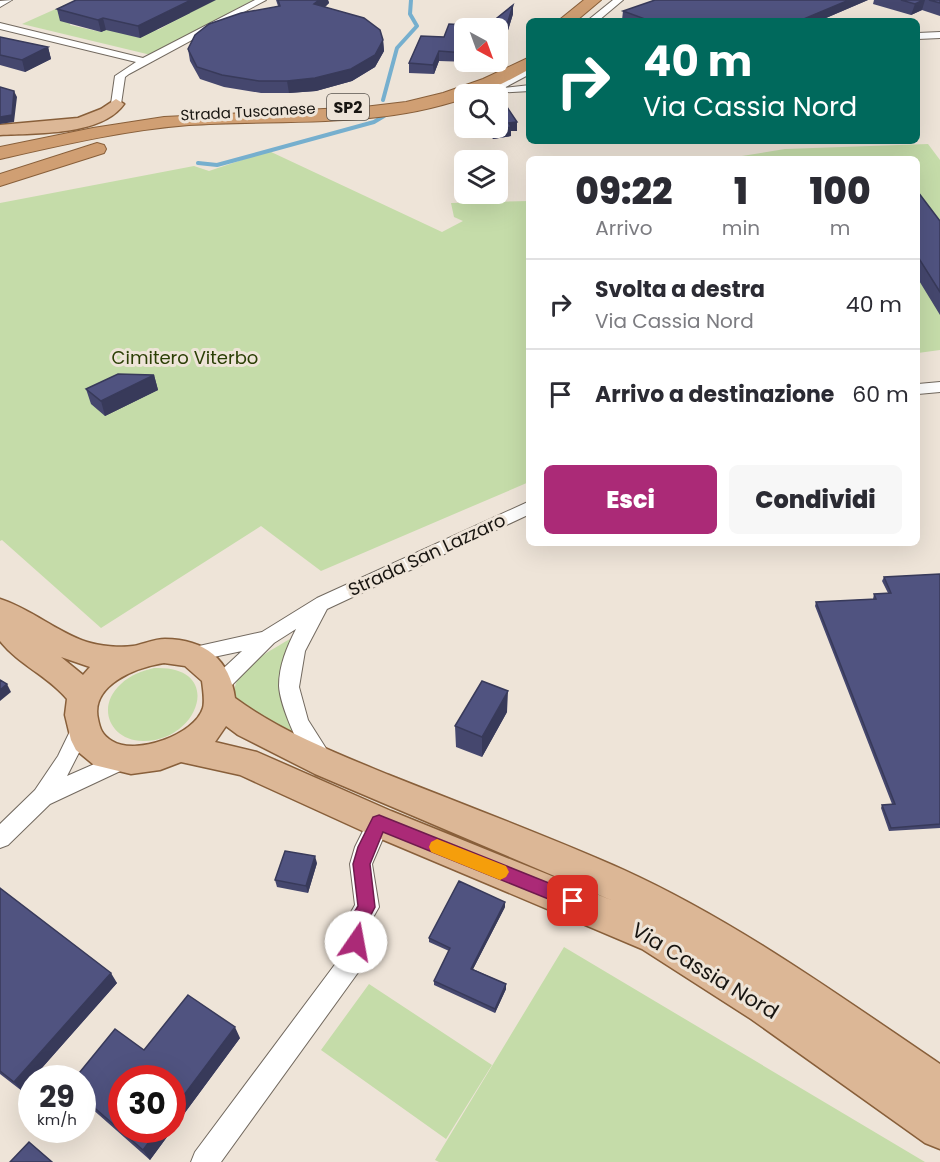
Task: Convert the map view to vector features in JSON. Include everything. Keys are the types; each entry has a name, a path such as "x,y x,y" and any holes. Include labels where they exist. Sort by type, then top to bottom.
{"highway":[{"path":"570,18 594,0"},
{"path":"584,18 606,0"},
{"name":"Strada Tuscanese","path":"133,118 373,106 409,101 472,84 501,70 526,52"},
{"name":"Strada Tuscanese","path":"490,84 526,72"},
{"name":"Strada Tuscanese","path":"271,117 376,111 454,97"},
{"path":"116,104 123,110 154,117"},
{"path":"0,180 171,127 271,117"},
{"name":"SP2","path":"0,153 127,126 189,120 271,117"},
{"name":"SP2","path":"71,124 133,118"},
{"name":"SP2","path":"0,147 133,118"}],"main road":[{"path":"71,124 108,113 116,104"},
{"name":"SP2","path":"0,130 71,124"},
{"path":"0,610 70,648 88,655 129,658 164,651 190,655"},
{"path":"0,620 19,642 65,674 76,685 92,744 102,752 124,760 163,757 183,748 208,727 219,694"},
{"name":"Via Cassia Nord","path":"190,655 204,662 213,673 219,694 249,726 327,764 611,882 656,903 775,977 940,1088"},
{"path":"83,714 98,679 129,658"},
{"name":"Via Cassia Nord","path":"183,748 245,762 379,822 656,936 765,1005 940,1128"}],"street":[{"path":"0,4 8,0"},
{"path":"116,104 120,76 125,72 262,0"},
{"path":"596,18 619,0"},
{"path":"0,26 146,62"},
{"path":"0,36 119,66 125,72"},
{"path":"920,36 940,36"},
{"path":"73,54 87,47"},
{"name":"Strada Tuscanese","path":"501,84 526,73"},
{"path":"508,90 526,88"},
{"path":"920,388 940,387"},
{"name":"Strada San Lazzaro","path":"219,694 267,638 324,603 526,509"},
{"name":"Strada San Lazzaro","path":"324,603 305,629 296,649 288,687 298,723 327,764"},
{"name":"Strada San Lazzaro","path":"190,655 267,638"},
{"path":"0,838 43,797 65,762 83,714"},
{"path":"43,797 124,760"},
{"path":"205,1162 354,959 355,926 367,907 361,864 366,847 379,822"}],"green space":[{"path":"210,0 253,0 151,55 22,24 69,3 76,4 70,25 101,32 122,22 158,30"},
{"path":"928,144 940,160 940,350 920,353 920,156 742,156 785,149"},
{"name":"Cimitero Viterbo","path":"269,151 442,232 463,221 454,217 451,203 508,204 508,202 526,201 526,483 321,571 261,526 101,628 2,540 0,541 0,203 194,166 209,171"},
{"path":"293,637 282,697 296,737 236,701 234,690 237,680 244,671 263,655"},
{"path":"154,668 176,670 191,678 197,690 196,704 190,718 178,730 163,738 143,741 131,739 122,735 110,720 109,702 113,693 125,681 136,674"},
{"path":"564,947 925,1162 439,1162 435,1160"},
{"path":"369,984 492,1065 446,1139 321,1050"}],"building":[{"path":"76,0 191,0 138,26 103,18 98,20 57,9"},
{"path":"278,0 319,0 314,4 364,18 380,30 383,40 375,55 351,69 315,78 259,81 222,75 197,67 188,49 195,35 209,24 241,13 280,6"},
{"path":"655,0 849,0 806,18 642,18 623,11"},
{"path":"901,0 923,0 915,4"},
{"path":"513,5 508,21 508,18 497,18"},
{"path":"449,24 454,24 454,52 439,51 433,65 409,63 421,36 444,37"},
{"path":"0,37 48,47 22,60 0,55"},
{"path":"0,87 14,91 12,115 0,117"},
{"path":"508,108 517,122 509,123 511,127 508,128"},
{"path":"920,195 940,221 940,292 920,260"},
{"path":"118,374 154,375 101,401 86,389"},
{"path":"940,574 940,824 891,828 882,805 895,804 816,602 876,599 874,594 891,593 884,577"},
{"path":"0,680 7,684 0,690"},
{"path":"482,681 508,691 482,737 455,726"},
{"path":"285,851 315,856 306,886 275,880"},
{"path":"459,881 505,902 471,969 506,984 495,1009 434,981 450,948 429,938"},
{"path":"0,888 111,973 29,1065 18,1065 18,1078 14,1082 0,1071"},
{"path":"188,995 235,1027 186,1092 186,1065 108,1065 108,1120 96,1109 96,1065 86,1065 115,1029 144,1050"},
{"path":"30,1143 52,1162 10,1162"},
{"path":"135,1143 148,1143 143,1150"}],"waterway":[{"path":"383,100 397,48 417,26 410,14 411,0"},
{"path":"198,163 217,165 374,122 384,116"}],"slow traffic":[{"path":"437,847 500,872"}],"route":[{"path":"356,942 355,926 367,907 361,864 366,847 379,822 573,901"}]}
